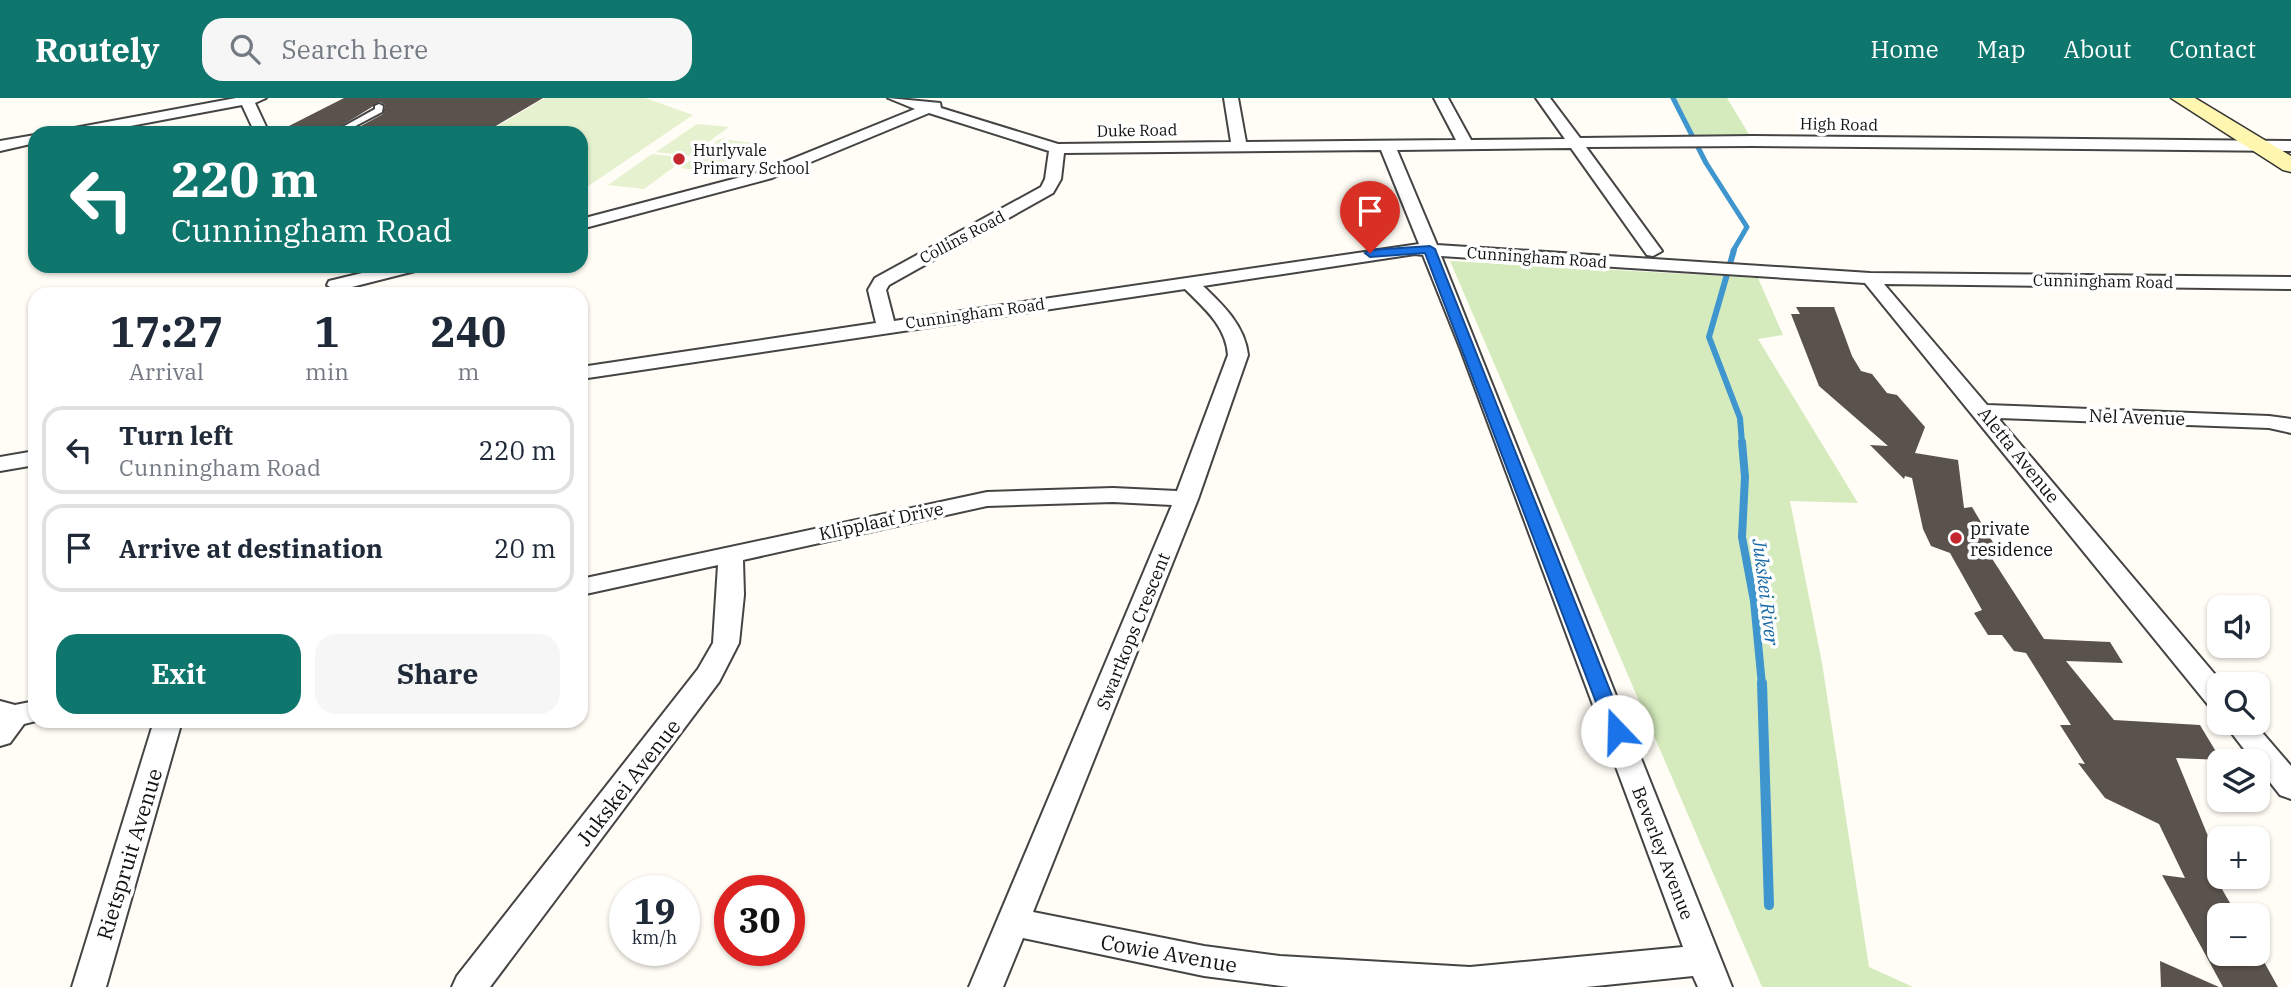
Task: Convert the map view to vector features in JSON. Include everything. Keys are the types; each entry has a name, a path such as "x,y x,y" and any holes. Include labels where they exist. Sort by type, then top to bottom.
{"main road":[{"path":"2180,98 2291,165"}],"street":[{"name":"Duke Road","path":"895,98 1058,149 1387,145"},
{"path":"588,222 766,175 930,109 948,98"},
{"path":"1231,98 1239,146"},
{"path":"1441,98 1466,144"},
{"path":"1543,98 1653,251"},
{"path":"106,126 250,99 260,126"},
{"path":"0,146 28,140"},
{"name":"High Road","path":"1387,145 1767,141 2291,146"},
{"name":"Beverley Avenue","path":"1387,145 1430,249 1710,974"},
{"name":"Collins Road","path":"886,326 877,294 881,282 1047,190 1053,179 1058,149"},
{"name":"Cunningham Road","path":"588,372 1370,253 1430,249 1870,278 2291,283"},
{"path":"346,287 391,273"},
{"name":"Aletta Avenue","path":"1870,278 2207,684"},
{"name":"Swartkops Crescent","path":"986,987 1186,499 1238,347 1228,327 1189,282"},
{"name":"Nel Avenue","path":"1982,411 2269,422 2291,426"},
{"path":"0,464 28,459"},
{"name":"Klipplaat Drive","path":"588,585 988,499 1113,495 1186,499"},
{"name":"Jukskei Avenue","path":"468,987 709,675 726,643 731,595 731,553"},
{"name":"Rietspruit Avenue","path":"89,987 166,728"},
{"path":"2248,735 2291,787"},
{"name":"Cowie Avenue","path":"1013,922 1216,963 1280,971 1470,985 1710,974"}],"lane":[{"path":"349,126 379,110 380,103"}],"green space":[{"path":"545,98 645,98 693,115 588,186 588,126 498,126"},
{"path":"1674,98 1727,98 1753,141 1694,141"},
{"path":"697,124 729,127 689,156 656,152"},
{"path":"720,139 754,143 715,172 680,168"},
{"path":"652,154 686,158 644,189 608,185"},
{"path":"1450,261 1758,278 1783,335 1758,339 1858,503 1790,501 1822,663 1869,967 1913,987 1762,987"}],"building":[{"path":"344,98 543,98 496,126 361,126 383,114 385,105 380,102 341,126 289,126"},
{"path":"1796,307 1834,307 1852,356 1861,371 1872,374 1887,393 1897,395 1925,427 1915,453 1958,460 1964,508 1972,507 2001,556 1991,557 2044,639 2110,642 2123,663 2066,661 2114,720 2200,725 2214,749 2207,749 2207,759 2176,758 2207,834 2207,889 2222,889 2230,903 2207,903 2207,958 2162,875 2185,878 2159,824 2105,798 2078,763 2085,764 2060,725 2071,725 2026,653 2014,651 2002,635 1988,635 1974,613 1982,610 1950,553 1931,546 1923,529 1912,478 1905,476 1904,479 1870,445 1888,446 1819,386 1791,314 1800,314"},
{"path":"2160,961 2219,987 2161,987"},
{"path":"2212,966 2266,966 2278,987 2223,987"}],"waterway":[{"name":"Jukskei River","path":"1673,98 1706,163 1747,227 1733,251"},
{"name":"Jukskei River","path":"1734,250 1709,337 1740,418 1742,443"},
{"name":"Jukskei River","path":"1742,442 1745,477 1742,537 1754,601 1762,685"},
{"name":"Jukskei River","path":"1762,683 1769,905"}],"place":[{"name":"Hurlyvale Primary School","path":"679,159"},
{"name":"private residence","path":"1956,538"}],"route":[{"path":"1370,253 1430,249 1617,731"}]}
